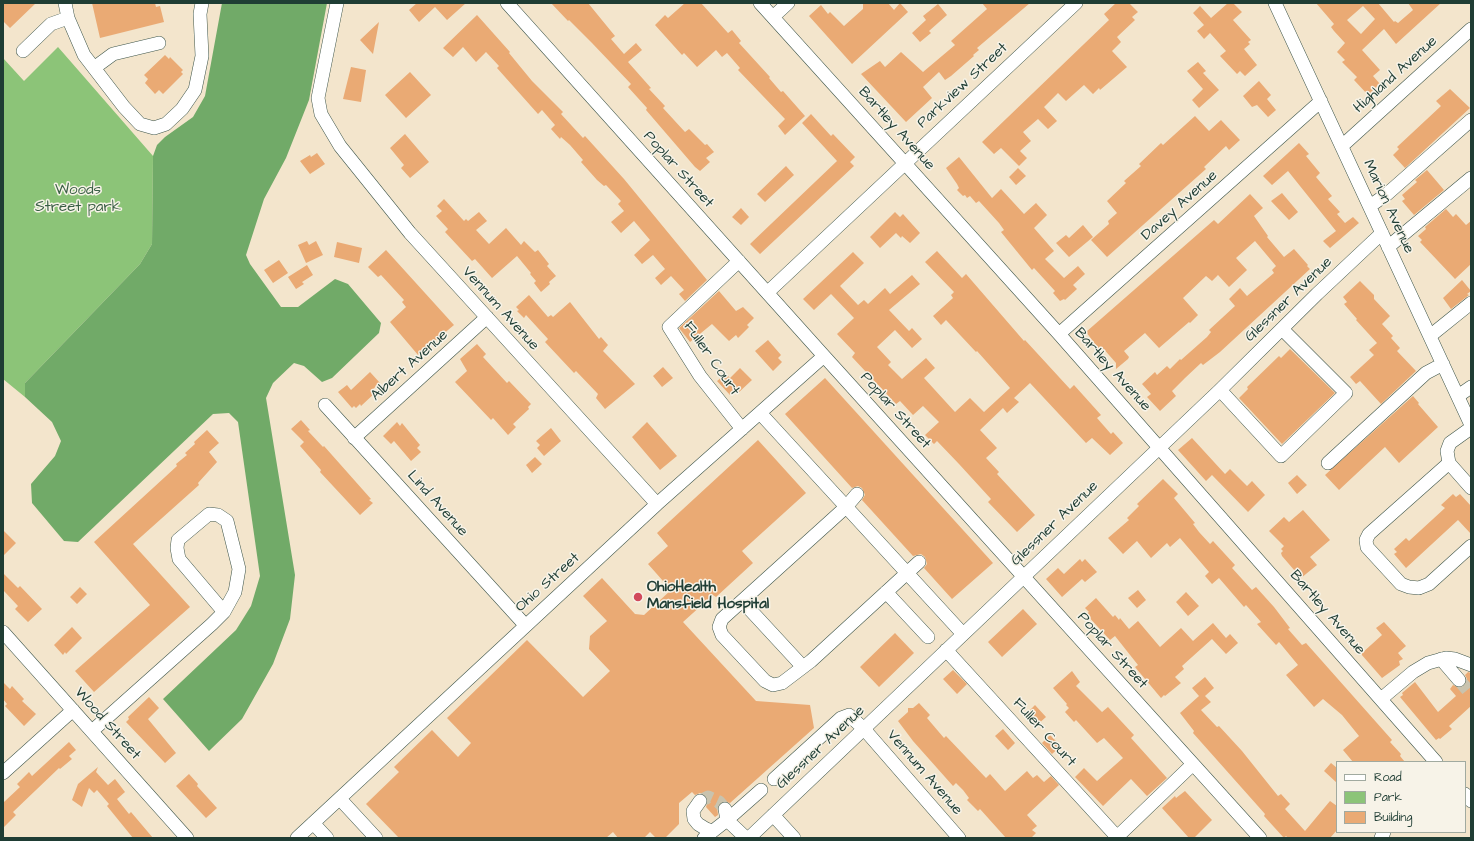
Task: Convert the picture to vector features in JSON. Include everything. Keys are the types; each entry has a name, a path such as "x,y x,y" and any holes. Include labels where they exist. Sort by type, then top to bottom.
{"street":[{"path":"66,3 68,18 84,55 124,107 140,124 154,128 166,124 182,110 195,90 202,56 200,14 202,3"},
{"name":"Vennum Avenue","path":"337,3 318,98 321,114 340,146 384,203 657,504"},
{"name":"Poplar Street","path":"507,3 1260,838"},
{"name":"Bartley Avenue","path":"760,3 1059,334 1381,699 1430,760"},
{"path":"773,17 788,3"},
{"name":"Parkview Street","path":"768,292 1076,3"},
{"name":"Marion Avenue","path":"1275,3 1322,101 1471,425"},
{"path":"23,51 51,24 68,18"},
{"name":"Highland Avenue","path":"1342,146 1471,28"},
{"path":"94,68 113,54 159,43"},
{"name":"Davey Avenue","path":"1059,334 1322,101"},
{"path":"1370,206 1387,194 1471,120"},
{"path":"1388,247 1471,178"},
{"name":"Glessner Avenue","path":"749,838 1158,446 1220,390 1382,233"},
{"name":"Fuller Court","path":"739,261 669,327 700,376 742,429"},
{"path":"1430,336 1471,303"},
{"name":"Albert Avenue","path":"354,438 487,317"},
{"path":"1220,390 1281,456 1346,394 1282,329"},
{"name":"Ohio Street","path":"297,838 657,504 824,356"},
{"path":"1328,464 1426,373 1443,364"},
{"path":"1458,396 1471,387"},
{"name":"Lind Avenue","path":"325,405 525,625"},
{"path":"760,413 963,634"},
{"path":"1471,428 1450,443 1447,451 1449,463 1471,488"},
{"path":"1449,463 1369,534 1366,540 1367,546 1401,584 1419,588 1429,584 1471,546"},
{"path":"857,494 846,507 722,619 719,627 722,634 765,681 773,685 782,683 803,667 919,562"},
{"path":"92,731 224,612 236,592 239,569 227,521 218,515 209,514 178,540 177,548 179,559 224,612"},
{"path":"886,592 928,638"},
{"path":"742,601 803,667"},
{"name":"Wood Street","path":"3,632 187,838"},
{"name":"Fuller Court","path":"946,650 1117,838"},
{"path":"1381,699 1420,667 1441,659 1455,659 1471,665"},
{"path":"1441,659 1459,680"},
{"path":"3,773 73,710"},
{"name":"Vennum Avenue","path":"774,779 840,718 849,715 864,729 959,838"},
{"path":"1117,838 1193,764"},
{"path":"700,801 693,811 694,819 698,824 706,829 708,834 726,814 761,790"},
{"path":"340,799 376,838"},
{"path":"726,814 746,838"},
{"path":"773,815 794,838"},
{"path":"314,823 327,838"}],"green space":[{"path":"222,3 327,3 309,100 286,158 264,199 246,255 250,264 281,307 298,307 335,279 348,284 381,323 379,333 332,378 322,382 304,366 294,363 273,383 266,398 295,575 290,619 273,664 242,719 209,751 163,699 236,630 251,606 260,576 238,422 229,413 213,414 78,542 64,541 32,503 31,484 55,456 61,441 52,422 25,397 25,383 140,264 152,244 153,156 157,145 165,137 193,117 205,96"},
{"name":"Woods Street park","path":"58,47 153,156 152,244 140,264 25,383 25,397 3,379 3,58 24,81"}],"building":[{"path":"3,3 36,3 10,28 3,21"},
{"path":"92,3 155,3 156,7 160,6 164,22 100,38"},
{"path":"417,3 466,3 447,20 435,7 419,22 409,10"},
{"path":"551,3 588,3 615,36 611,39 624,54 636,43 642,50 628,62 651,88 649,89 665,106 663,108 685,132 689,129 714,152 706,158 710,162 700,171 695,167 628,87 631,84"},
{"path":"685,3 701,3 728,33 732,30 741,41 739,43 770,77 769,78 781,92 783,91 805,116 785,135 778,126 785,119 738,70 740,68 727,53 722,57 716,50 697,67 684,53 682,55 655,25 665,15 668,18"},
{"path":"863,3 888,3 894,10 900,3 908,12 852,64 809,16 821,5 828,14 830,12 844,26 863,9"},
{"path":"982,3 1030,3 977,48 979,50 973,55 974,56 951,76 945,80 939,72 923,87 932,98 906,122 861,74 880,61 885,67 901,52 923,72 955,45 951,41 987,9"},
{"path":"1116,3 1129,3 1138,12 1132,17 1135,20 1117,37 1121,42 1112,51 1127,67 1100,90 1099,88 1093,94 1084,85 1066,101 1058,93 1044,107 1057,121 1048,129 1038,119 1023,132 1031,141 1020,151 1027,158 1019,166 1001,148 994,154 982,142 1109,20 1104,14"},
{"path":"1228,3 1233,3 1242,12 1233,20 1251,40 1248,42 1250,44 1244,49 1257,65 1245,76 1240,71 1237,74 1220,56 1226,51 1210,33 1204,39 1197,31 1204,25 1193,13 1200,6 1211,18"},
{"path":"1316,3 1378,3 1394,22 1395,21 1398,23 1413,10 1408,3 1441,3 1396,44 1384,29 1362,50 1380,70 1373,76 1380,84 1368,95 1354,80 1357,77 1342,62 1345,60 1337,52 1345,43 1331,27 1334,24","holes":["1363,6 1375,19 1361,34 1347,20"]},
{"path":"938,4 947,15 929,31 931,33 920,42 912,33 926,20 923,16"},
{"path":"477,15 510,52 509,53 532,81 563,112 561,114 583,138 585,136 624,179 707,280 685,301 679,294 684,290 671,276 661,285 655,278 665,269 653,255 642,264 634,255 650,240 634,221 621,233 611,222 624,211 618,204 621,201 606,185 604,186 597,180 581,162 583,160 570,145 561,137 560,139 551,129 555,125 542,110 538,114 497,68 499,66 486,52 476,62 463,47 453,57 443,48"},
{"path":"379,22 373,54 360,40"},
{"path":"165,55 169,59 170,57 183,70 181,72 183,74 163,94 159,90 155,94 145,83 148,79 144,75"},
{"path":"1198,62 1206,71 1203,73 1219,90 1199,108 1192,100 1203,89 1187,71"},
{"path":"351,67 366,70 361,102 343,99"},
{"path":"410,72 431,95 406,118 385,95"},
{"path":"1259,81 1271,95 1267,99 1276,110 1268,117 1257,105 1252,107 1243,96"},
{"path":"1450,89 1470,108 1405,168 1393,155 1399,149 1397,147 1441,106 1436,101"},
{"path":"811,114 831,136 833,134 855,157 850,162 854,166 760,254 750,244 837,161 802,123"},
{"path":"1195,116 1209,131 1221,120 1240,140 1229,150 1226,146 1204,167 1206,169 1107,257 1091,240 1109,224 1108,221 1117,213 1107,201 1126,183 1124,181 1141,166 1139,164 1161,143 1163,145"},
{"path":"405,134 429,162 410,178 401,168 404,165 390,148"},
{"path":"1299,143 1309,154 1306,156 1320,173 1316,177 1332,196 1328,199 1340,212 1337,214 1345,223 1353,217 1359,223 1330,248 1323,241 1336,231 1288,171 1272,185 1263,176"},
{"path":"317,153 325,164 310,174 300,161"},
{"path":"959,157 992,198 1001,189 1024,214 1036,203 1047,215 1034,228 1054,251 1045,259 1064,278 1078,266 1085,274 1073,285 1077,289 1065,300 1060,301 1053,293 1055,291 1034,268 1032,270 1001,232 1004,230 999,223 979,201 976,203 970,196 967,198 957,190 959,188 957,184 946,168"},
{"path":"786,166 794,175 765,202 757,194"},
{"path":"1018,168 1026,176 1016,185 1009,177"},
{"path":"1427,170 1444,190 1414,215 1402,201 1405,199 1402,195 1417,182 1415,180"},
{"path":"1282,193 1298,212 1289,220 1271,201"},
{"path":"1250,194 1263,208 1254,216 1268,236 1267,237 1284,257 1294,249 1310,269 1220,352 1203,365 1201,363 1185,378 1172,391 1176,396 1160,411 1147,397 1151,394 1142,384 1155,372 1157,375 1167,366 1170,369 1207,337 1211,332 1209,330 1235,306 1229,299 1240,288 1247,296 1274,273 1272,270 1276,266 1255,241 1236,258 1247,270 1229,287 1218,275 1212,281 1206,276 1183,298 1198,315 1159,348 1145,333 1124,351 1129,357 1116,369 1116,363 1102,347 1099,349 1086,332 1214,220 1218,224"},
{"path":"444,199 464,221 466,219 468,221 479,212 487,221 476,230 489,244 506,228 521,245 524,241 535,252 538,250 549,264 547,266 556,276 541,292 534,283 536,281 530,274 531,273 517,256 492,278 475,259 472,261 445,232 448,229 436,216 442,211 437,206"},
{"path":"741,208 749,217 741,225 732,217"},
{"path":"1446,209 1453,217 1456,214 1466,225 1471,221 1471,264 1455,279 1420,242 1422,240 1418,236 1426,229 1425,227"},
{"path":"895,212 900,217 903,214 920,233 910,243 896,233 880,248 870,237"},
{"path":"1083,225 1093,237 1069,257 1056,243 1066,235 1069,238"},
{"path":"307,241 309,245 316,241 323,255 306,263 298,245"},
{"path":"337,242 362,248 359,263 334,257"},
{"path":"386,250 454,325 418,355 390,322 406,307 402,302 404,300 381,275 378,277 368,267"},
{"path":"937,251 962,278 966,274 1024,341 1025,340 1070,389 1074,385 1101,415 1097,418 1111,434 1113,432 1123,443 1110,455 1092,438 1086,443 1030,383 1014,398 1019,402 1007,413 1003,408 980,430 997,448 986,458 999,472 997,474 1035,515 1017,532 988,502 991,499 959,464 937,441 934,444 925,435 939,422 923,406 913,415 900,401 896,404 852,357 855,353 837,334 854,318 831,294 814,310 803,299 853,252 864,263 840,286 858,305 864,300 868,304 885,288 890,294 912,275 920,284 889,310 909,331 912,328 922,339 912,348 895,330 877,347 891,362 888,365 902,379 926,358 935,368 924,378 955,412 970,398 984,412 1010,388 977,351 976,352 946,320 941,325 933,316 953,298 951,295 954,292 925,262"},
{"path":"279,260 288,273 273,283 264,270"},
{"path":"307,265 313,275 302,282 304,284 296,289 288,277"},
{"path":"1462,280 1471,291 1467,294 1469,295 1451,309 1443,298"},
{"path":"1360,281 1374,295 1374,299 1390,316 1382,324 1393,336 1391,338 1400,348 1397,351 1416,371 1381,404 1360,381 1356,384 1350,377 1374,355 1369,350 1377,343 1344,304 1347,302 1343,297"},
{"path":"719,291 736,311 743,307 754,318 747,325 749,327 738,338 736,335 729,341 712,324 690,342 679,328"},
{"path":"529,295 548,317 551,315 553,317 570,302 599,339 601,337 608,345 603,351 635,384 605,409 596,398 598,394 576,371 574,373 545,342 548,339 526,315 524,318 517,311 519,310 516,307"},
{"path":"768,340 781,355 778,358 782,362 773,371 755,351"},
{"path":"477,344 486,354 483,357 507,383 509,381 531,404 528,407 529,409 513,424 516,427 508,435 493,418 491,420 455,382 467,371 460,359"},
{"path":"1290,349 1335,393 1282,444 1239,398 1248,389 1247,387 1279,356 1281,358"},
{"path":"663,367 673,378 662,387 653,376"},
{"path":"740,368 752,380 737,394 734,391 730,395 717,381 726,374 730,378"},
{"path":"370,372 380,383 373,389 376,392 361,406 360,404 356,408 354,406 352,408 338,392 347,385 351,390"},
{"path":"825,378 993,563 952,599 924,568 927,564 925,557 921,554 913,556 862,500 865,495 862,488 858,486 852,488 785,414"},
{"path":"1413,396 1438,427 1399,463 1385,447 1339,490 1325,475"},
{"path":"301,420 310,430 308,431 323,447 324,446 371,499 369,500 373,503 360,515 320,472 321,470 300,446 304,442 291,429"},
{"path":"397,422 400,426 402,423 420,445 417,448 421,452 411,461 394,441 391,444 383,436"},
{"path":"647,422 677,456 660,470 632,437"},
{"path":"551,428 561,441 544,456 537,448 540,445 536,441"},
{"path":"207,430 219,443 209,452 217,462 198,483 199,485 133,544 190,607 94,692 75,671 150,605 94,542 177,466 176,464 187,455 185,453 195,444 194,442"},
{"path":"1192,438 1225,474 1230,469 1247,486 1252,481 1265,495 1248,512 1212,475 1206,481 1178,450"},
{"path":"758,440 806,493 742,551 753,563 716,597 713,595 683,622 756,701 810,705 814,728 730,803 724,801 720,803 717,807 718,815 715,817 706,807 708,801 705,795 700,793 695,795 692,792 679,803 679,824 665,838 656,838 650,832 644,838 618,838 613,832 606,838 399,838 366,804 399,772 394,767 432,730 458,757 471,743 447,718 527,640 583,697 610,671 589,649 590,636 607,621 583,596 602,578 635,614 644,615 671,590 648,564 668,546 657,533"},
{"path":"535,457 542,464 532,473 526,465"},
{"path":"1297,475 1307,485 1297,494 1288,483"},
{"path":"1163,479 1178,494 1174,498 1195,523 1193,524 1199,532 1210,544 1213,541 1235,565 1232,568 1252,590 1256,587 1274,607 1290,628 1288,629 1302,645 1306,643 1392,740 1390,742 1401,754 1400,756 1404,761 1352,761 1343,750 1359,736 1342,715 1323,699 1314,707 1286,675 1298,665 1279,642 1276,645 1257,624 1261,622 1246,605 1244,607 1219,578 1212,584 1205,576 1209,572 1180,538 1170,547 1167,543 1151,558 1137,541 1123,554 1108,538 1129,520 1127,518 1139,506 1137,504"},
{"path":"1453,494 1456,497 1460,494 1471,506 1471,534 1458,520 1406,568 1394,554 1397,552 1394,549 1406,538 1409,541 1445,508 1441,505"},
{"path":"1303,510 1330,540 1310,557 1317,565 1301,578 1282,556 1281,553 1283,551 1281,549 1284,546 1269,531 1284,517 1289,522"},
{"path":"3,530 16,543 3,556"},
{"path":"1080,559 1082,562 1085,559 1097,572 1085,582 1082,579 1062,597 1046,579 1058,568 1064,574"},
{"path":"3,573 18,588 20,586 42,609 28,622 15,609 18,606 3,590"},
{"path":"80,587 87,594 77,604 70,597"},
{"path":"1138,590 1146,600 1137,608 1128,598"},
{"path":"1186,592 1199,606 1188,616 1176,602"},
{"path":"1096,598 1113,617 1115,615 1119,620 1120,618 1129,629 1138,621 1160,647 1181,628 1193,641 1213,623 1226,638 1230,634 1238,643 1226,654 1212,639 1182,666 1184,669 1175,677 1181,683 1161,698 1135,667 1138,665 1115,636 1110,640 1086,614 1089,612 1085,608"},
{"path":"1023,609 1037,624 1002,657 988,642"},
{"path":"1384,622 1406,646 1398,653 1403,659 1399,661 1400,665 1382,678 1361,654 1382,635 1376,628"},
{"path":"72,627 82,638 66,654 65,652 63,655 54,645"},
{"path":"895,633 914,653 879,687 860,667"},
{"path":"953,670 967,684 957,694 943,679"},
{"path":"1072,671 1080,682 1076,686 1102,712 1108,707 1134,735 1131,738 1167,778 1147,796 1131,779 1103,806 1075,777 1084,768 1097,781 1123,758 1104,738 1097,743 1076,720 1074,722 1065,712 1069,708 1066,705 1067,704 1053,688"},
{"path":"1468,672 1471,673 1471,706 1449,726 1452,729 1440,739 1439,738 1436,740 1400,697 1403,695 1402,693 1415,682 1438,712 1456,696 1450,689 1453,685 1460,688 1464,686 1467,679 1465,675"},
{"path":"1205,677 1214,688 1205,696 1211,702 1201,710 1217,727 1219,726 1242,751 1278,796 1281,794 1290,804 1285,809 1305,831 1330,801 1336,805 1336,831 1330,838 1288,838 1286,836 1284,838 1264,816 1265,814 1193,733 1194,731 1180,713 1199,696 1192,688"},
{"path":"3,682 10,689 12,686 24,699 22,701 36,714 24,726 5,706 7,704 3,699"},
{"path":"149,697 159,708 148,719 176,753 165,763 126,722 129,719 128,717"},
{"path":"919,703 930,715 927,718 944,738 946,736 986,778 990,774 1005,791 1027,771 1033,778 1037,775 1044,782 1051,776 1059,785 1027,815 1037,826 1032,830 1036,833 1031,838 1006,838 980,809 978,811 967,800 969,798 956,783 953,786 913,741 898,721 908,712 908,708 913,708"},
{"path":"1035,705 1046,717 1036,726 1025,715"},
{"path":"1003,729 1015,743 1008,750 995,736"},
{"path":"1050,735 1061,746 1052,754 1042,743"},
{"path":"69,742 76,750 69,756 72,759 60,769 59,768 13,812 16,815 3,828 3,801 4,802 20,787 17,784 29,772 32,776"},
{"path":"1331,763 1336,767 1336,782 1324,771"},
{"path":"98,767 96,772 108,785 115,779 125,792 117,799 129,814 131,812 153,838 133,838 107,806 109,804 97,790 94,793 89,788 82,807 72,800 78,784"},
{"path":"189,774 198,784 197,786 217,808 206,818 176,786"},
{"path":"1185,791 1212,820 1194,838 1189,838 1162,808 1175,796 1176,798"}],"tunnel":[{"path":"1459,680 1471,694"},
{"path":"700,801 708,797 719,802 725,809"}],"place":[{"name":"OhioHealth Mansfield Hospital","path":"638,597"}]}
